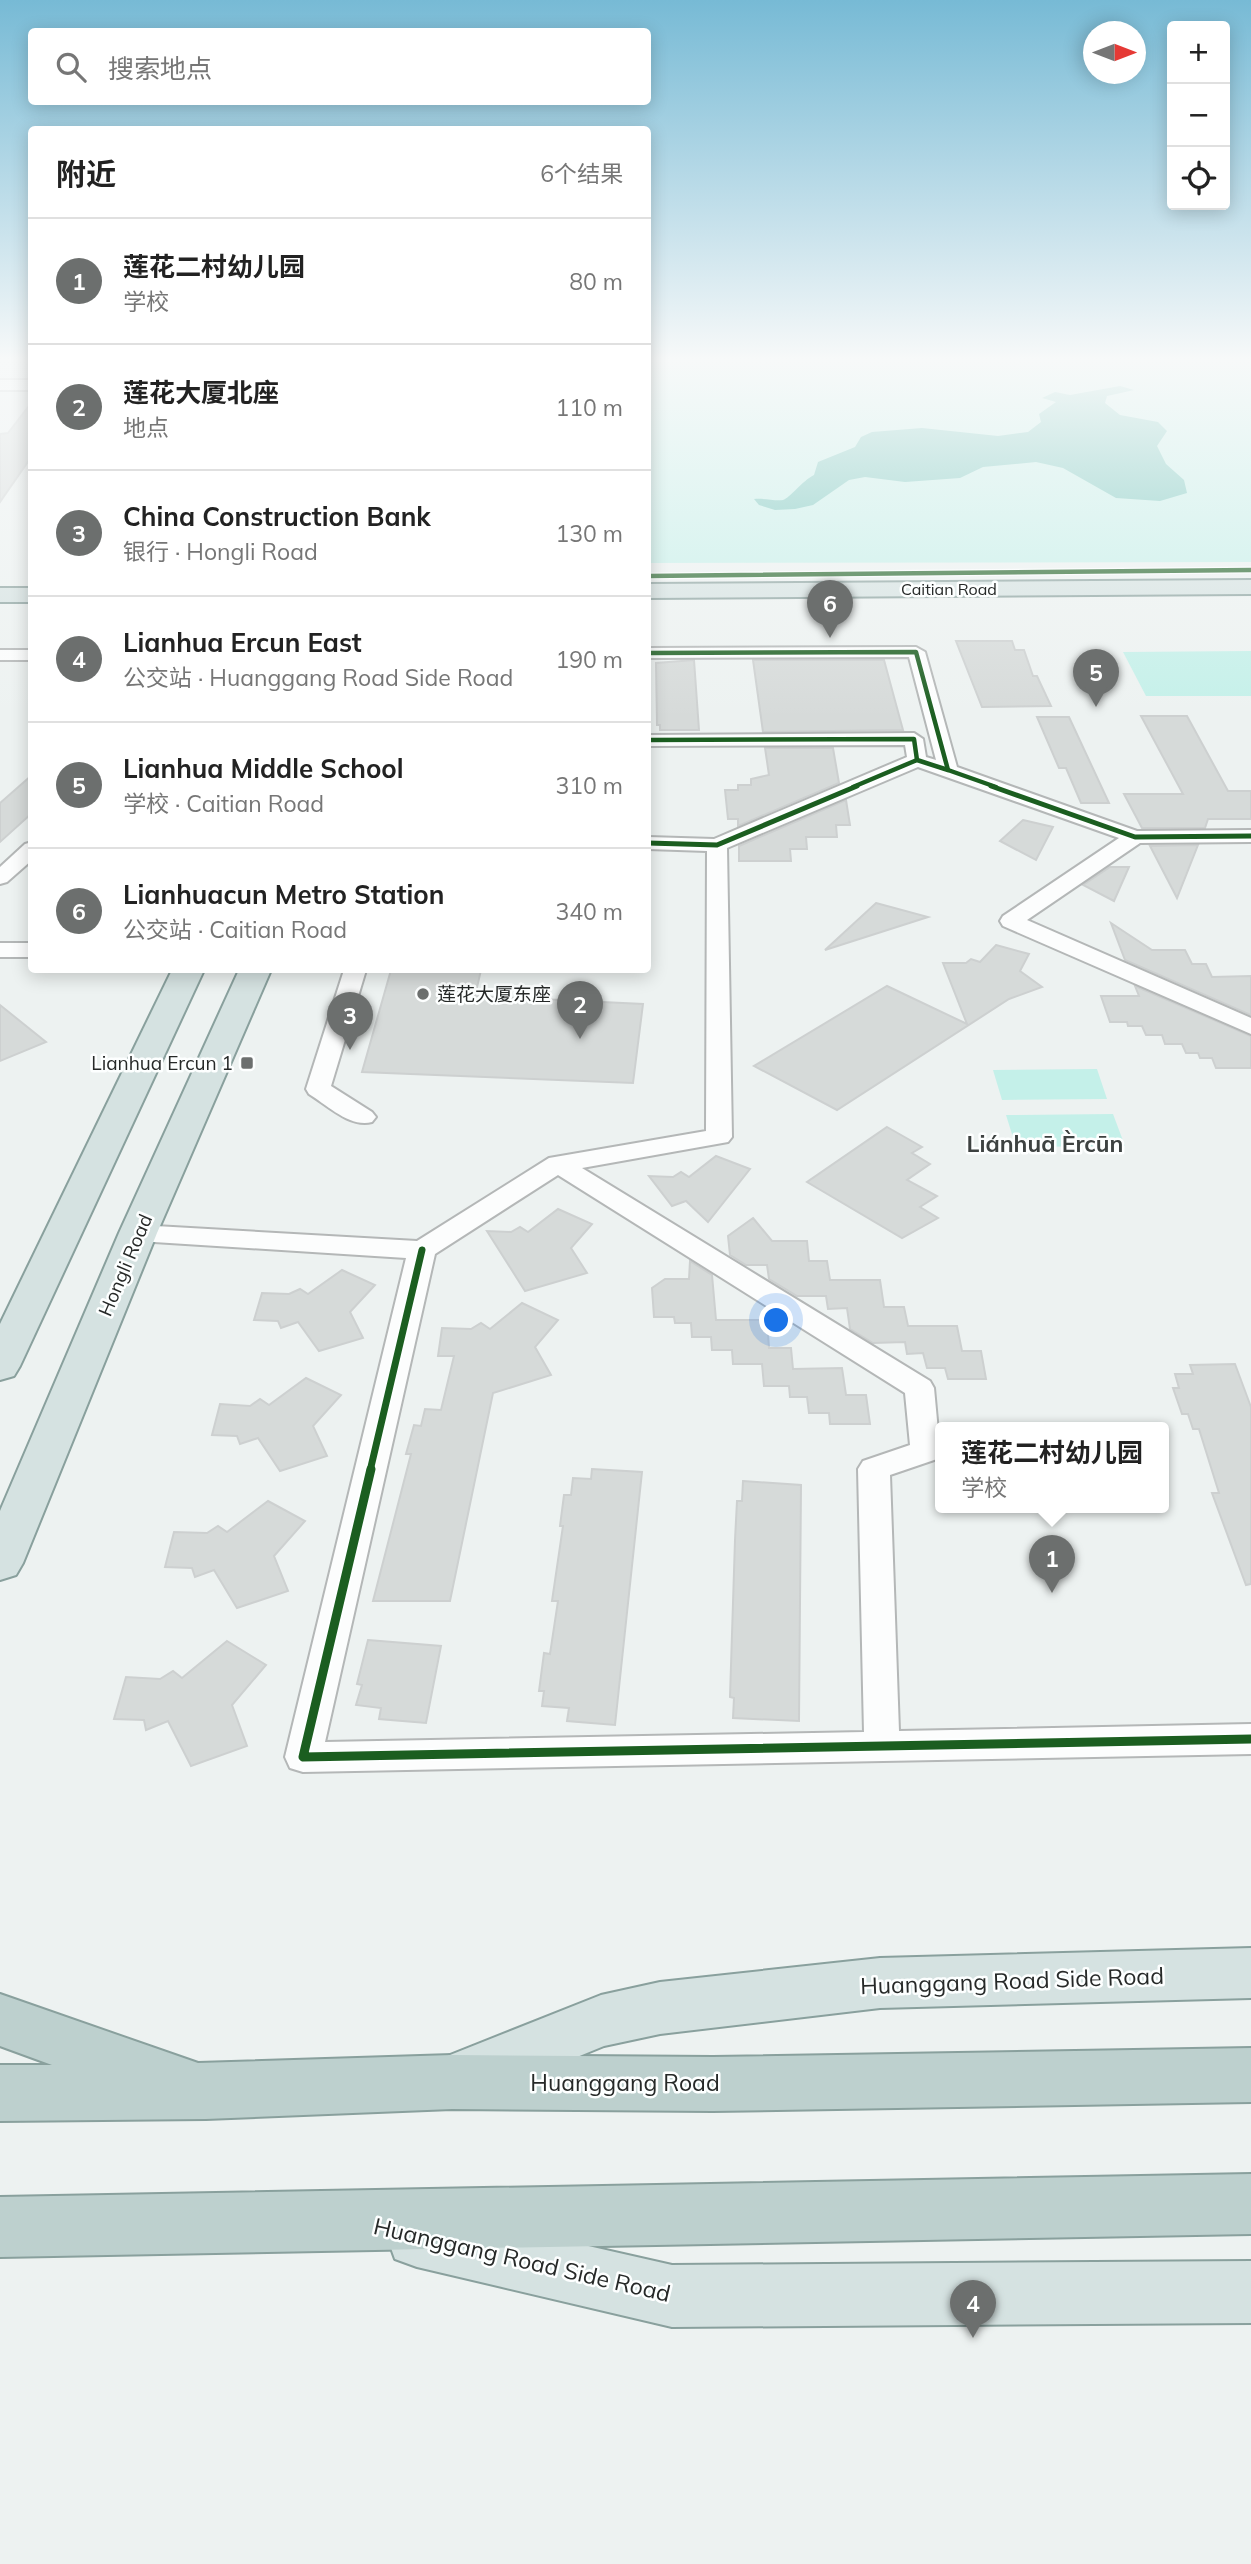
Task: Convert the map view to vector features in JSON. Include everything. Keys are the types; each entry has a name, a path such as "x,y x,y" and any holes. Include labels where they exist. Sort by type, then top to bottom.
{"highway":[{"path":"0,2020 206,2091"},
{"name":"Huanggang Road","path":"0,2093 206,2091 452,2082 713,2084 1251,2075"},
{"path":"0,2227 1251,2203"},
{"path":"0,2252 63,2225"}],"main road":[{"name":"Caitian Road","path":"651,591 1251,587"},
{"path":"0,595 28,595"},
{"name":"Caitian Road","path":"651,610 1251,606"},
{"path":"0,614 28,614"},
{"path":"0,1366 187,973"},
{"name":"Hongli Road","path":"0,1563 138,1233 254,973"},
{"name":"Huanggang Road Side Road","path":"452,2082 601,2021 660,2008 880,1983 1251,1973"},
{"name":"Huanggang Road Side Road","path":"340,2219 672,2297 1251,2292"}],"street":[{"path":"651,653 916,652 948,770"},
{"path":"0,655 28,655"},
{"path":"651,740 914,739 917,760"},
{"path":"651,844 717,845 917,760 1135,836 1251,836"},
{"path":"1135,836 1011,921 1251,1027"},
{"path":"558,1164 719,1137 717,845"},
{"path":"0,878 28,852"},
{"path":"0,950 28,950"},
{"path":"354,973 318,1089 363,1117"},
{"path":"138,1233 422,1250 558,1164 609,1155"},
{"path":"558,1164 919,1388 926,1451 874,1469 882,1748"},
{"path":"422,1250 303,1758 1251,1739"}],"shaded area":[{"path":"651,479 1251,479 1251,562 651,563"},
{"path":"1251,651 1251,696 1146,696 1123,652"},
{"path":"1097,1069 1107,1099 1002,1100 993,1070"},
{"path":"1113,1114 1125,1146 1016,1147 1006,1115"}],"water":[{"path":"809,479 856,479 849,480 813,505 795,509 775,510 759,505 754,499 786,499"},
{"path":"878,479 951,479 905,482"},
{"path":"1082,479 1182,479 1187,493 1160,501 1116,498"}],"building":[{"path":"0,479 16,479 0,502"},
{"path":"956,641 1012,641 1015,650 1024,650 1033,676 1037,676 1051,706 982,707"},
{"path":"694,660 699,730 660,730 660,725 657,725 656,663"},
{"path":"753,660 884,660 903,730 763,732"},
{"path":"1141,716 1187,716 1228,791 1251,791 1251,819 1208,819 1205,828 1142,828 1124,794 1183,794"},
{"path":"1037,717 1069,717 1109,803 1081,803 1066,768 1059,768"},
{"path":"765,748 833,748 839,783 738,826 738,819 728,819 725,790 738,790 738,785 751,785 751,779 769,775"},
{"path":"28,778 28,817 0,842 0,803"},
{"path":"846,800 850,825 836,825 837,837 806,837 807,849 790,849 791,861 739,861 739,846"},
{"path":"1023,820 1053,827 1036,860 1000,841"},
{"path":"1198,845 1177,898 1150,846"},
{"path":"1110,867 1129,867 1114,901 1083,885"},
{"path":"876,903 928,917 825,950"},
{"path":"1111,923 1152,950 1185,950 1192,964 1206,964 1212,977 1251,976 1251,1015 1125,960"},
{"path":"996,945 1029,954 1020,971 1042,987 1009,999 837,1110 754,1066 887,986 967,1024 943,963 966,963 971,959 980,962"},
{"path":"390,973 480,973 475,996 643,1004 633,1083 362,1072"},
{"path":"1135,986 1251,1036 1251,1068 1216,1068 1212,1058 1200,1058 1198,1053 1186,1053 1182,1044 1165,1044 1162,1035 1146,1035 1142,1026 1128,1026 1127,1022 1110,1022 1101,996 1139,996"},
{"path":"0,1005 46,1042 0,1061"},
{"path":"887,1127 922,1147 912,1153 930,1164 907,1180 937,1196 920,1207 938,1218 902,1238 807,1182"},
{"path":"716,1156 750,1169 708,1222 686,1201 672,1206 649,1176 673,1177 681,1172 689,1177"},
{"path":"558,1209 592,1224 571,1248 587,1273 525,1291 487,1231 511,1232 520,1227 528,1232"},
{"path":"753,1218 772,1241 807,1241 809,1261 827,1261 830,1280 880,1280 884,1307 904,1307 908,1326 957,1326 962,1351 981,1351 986,1379 948,1379 945,1368 927,1368 923,1353 907,1354 905,1342 873,1343 850,1329 847,1308 828,1309 826,1296 797,1296 769,1279 767,1265 746,1265 730,1255 728,1236"},
{"path":"690,1261 712,1275 716,1320 767,1320 769,1348 791,1348 793,1369 842,1368 846,1395 866,1395 870,1424 830,1424 829,1413 809,1413 807,1397 790,1397 789,1386 764,1386 762,1364 733,1364 732,1350 712,1350 711,1337 692,1337 691,1323 675,1323 674,1317 654,1317 652,1288 665,1279 689,1279"},
{"path":"342,1270 375,1285 350,1312 363,1338 319,1351 298,1322 281,1328 278,1321 254,1320 262,1293 289,1294 300,1289 308,1294"},
{"path":"522,1303 558,1320 535,1347 551,1375 493,1393 450,1601 373,1601 411,1454 406,1454 414,1425 421,1426 425,1409 441,1410 454,1356 438,1356 442,1328 471,1329 481,1323 490,1329"},
{"path":"1235,1364 1251,1407 1251,1584 1246,1585 1212,1493 1219,1493 1199,1429 1193,1429 1188,1414 1182,1414 1173,1388 1179,1388 1175,1374 1193,1374 1190,1365"},
{"path":"306,1378 341,1395 313,1426 327,1456 280,1471 258,1438 240,1444 237,1436 212,1435 220,1404 250,1406 260,1399 269,1405"},
{"path":"592,1469 642,1472 615,1725 567,1721 569,1708 542,1706 544,1691 539,1691 544,1653 550,1654 558,1601 552,1601 563,1526 560,1526 564,1495 571,1495 573,1478 591,1479"},
{"path":"743,1481 801,1485 799,1721 733,1718 734,1698 730,1697 735,1540 737,1501 742,1501"},
{"path":"268,1501 305,1521 274,1556 288,1591 237,1608 214,1570 195,1577 192,1568 165,1567 174,1532 207,1533 218,1526 227,1532"},
{"path":"368,1640 441,1646 426,1723 379,1719 381,1708 356,1705 362,1685 357,1684"},
{"path":"227,1641 266,1665 232,1705 247,1746 191,1766 168,1721 146,1730 144,1720 114,1719 126,1677 160,1679 173,1671 182,1678"}],"cycle path":[{"path":"651,576 1251,570"},
{"path":"651,653 916,652 948,770 1135,837 1251,836"},
{"path":"651,740 914,739 917,760"},
{"path":"651,843 717,845 917,760 948,770"},
{"path":"422,1250 303,1757 1251,1739"}],"place":[{"name":"Lianhuacun Metro Station","path":"830,638"},
{"name":"Lianhua Middle School","path":"1096,707"},
{"name":"莲花大厦东座","path":"423,994"},
{"name":"莲花大厦北座","path":"580,1039"},
{"name":"China Construction Bank","path":"350,1050"},
{"name":"Lianhua Ercun 1","path":"247,1063"},
{"name":"莲花二村幼儿园","path":"1052,1593"},
{"name":"Lianhua Ercun East","path":"973,2338"}],"district":[{"name":"Liánhuā Èrcūn","path":"1045,1144"}]}
